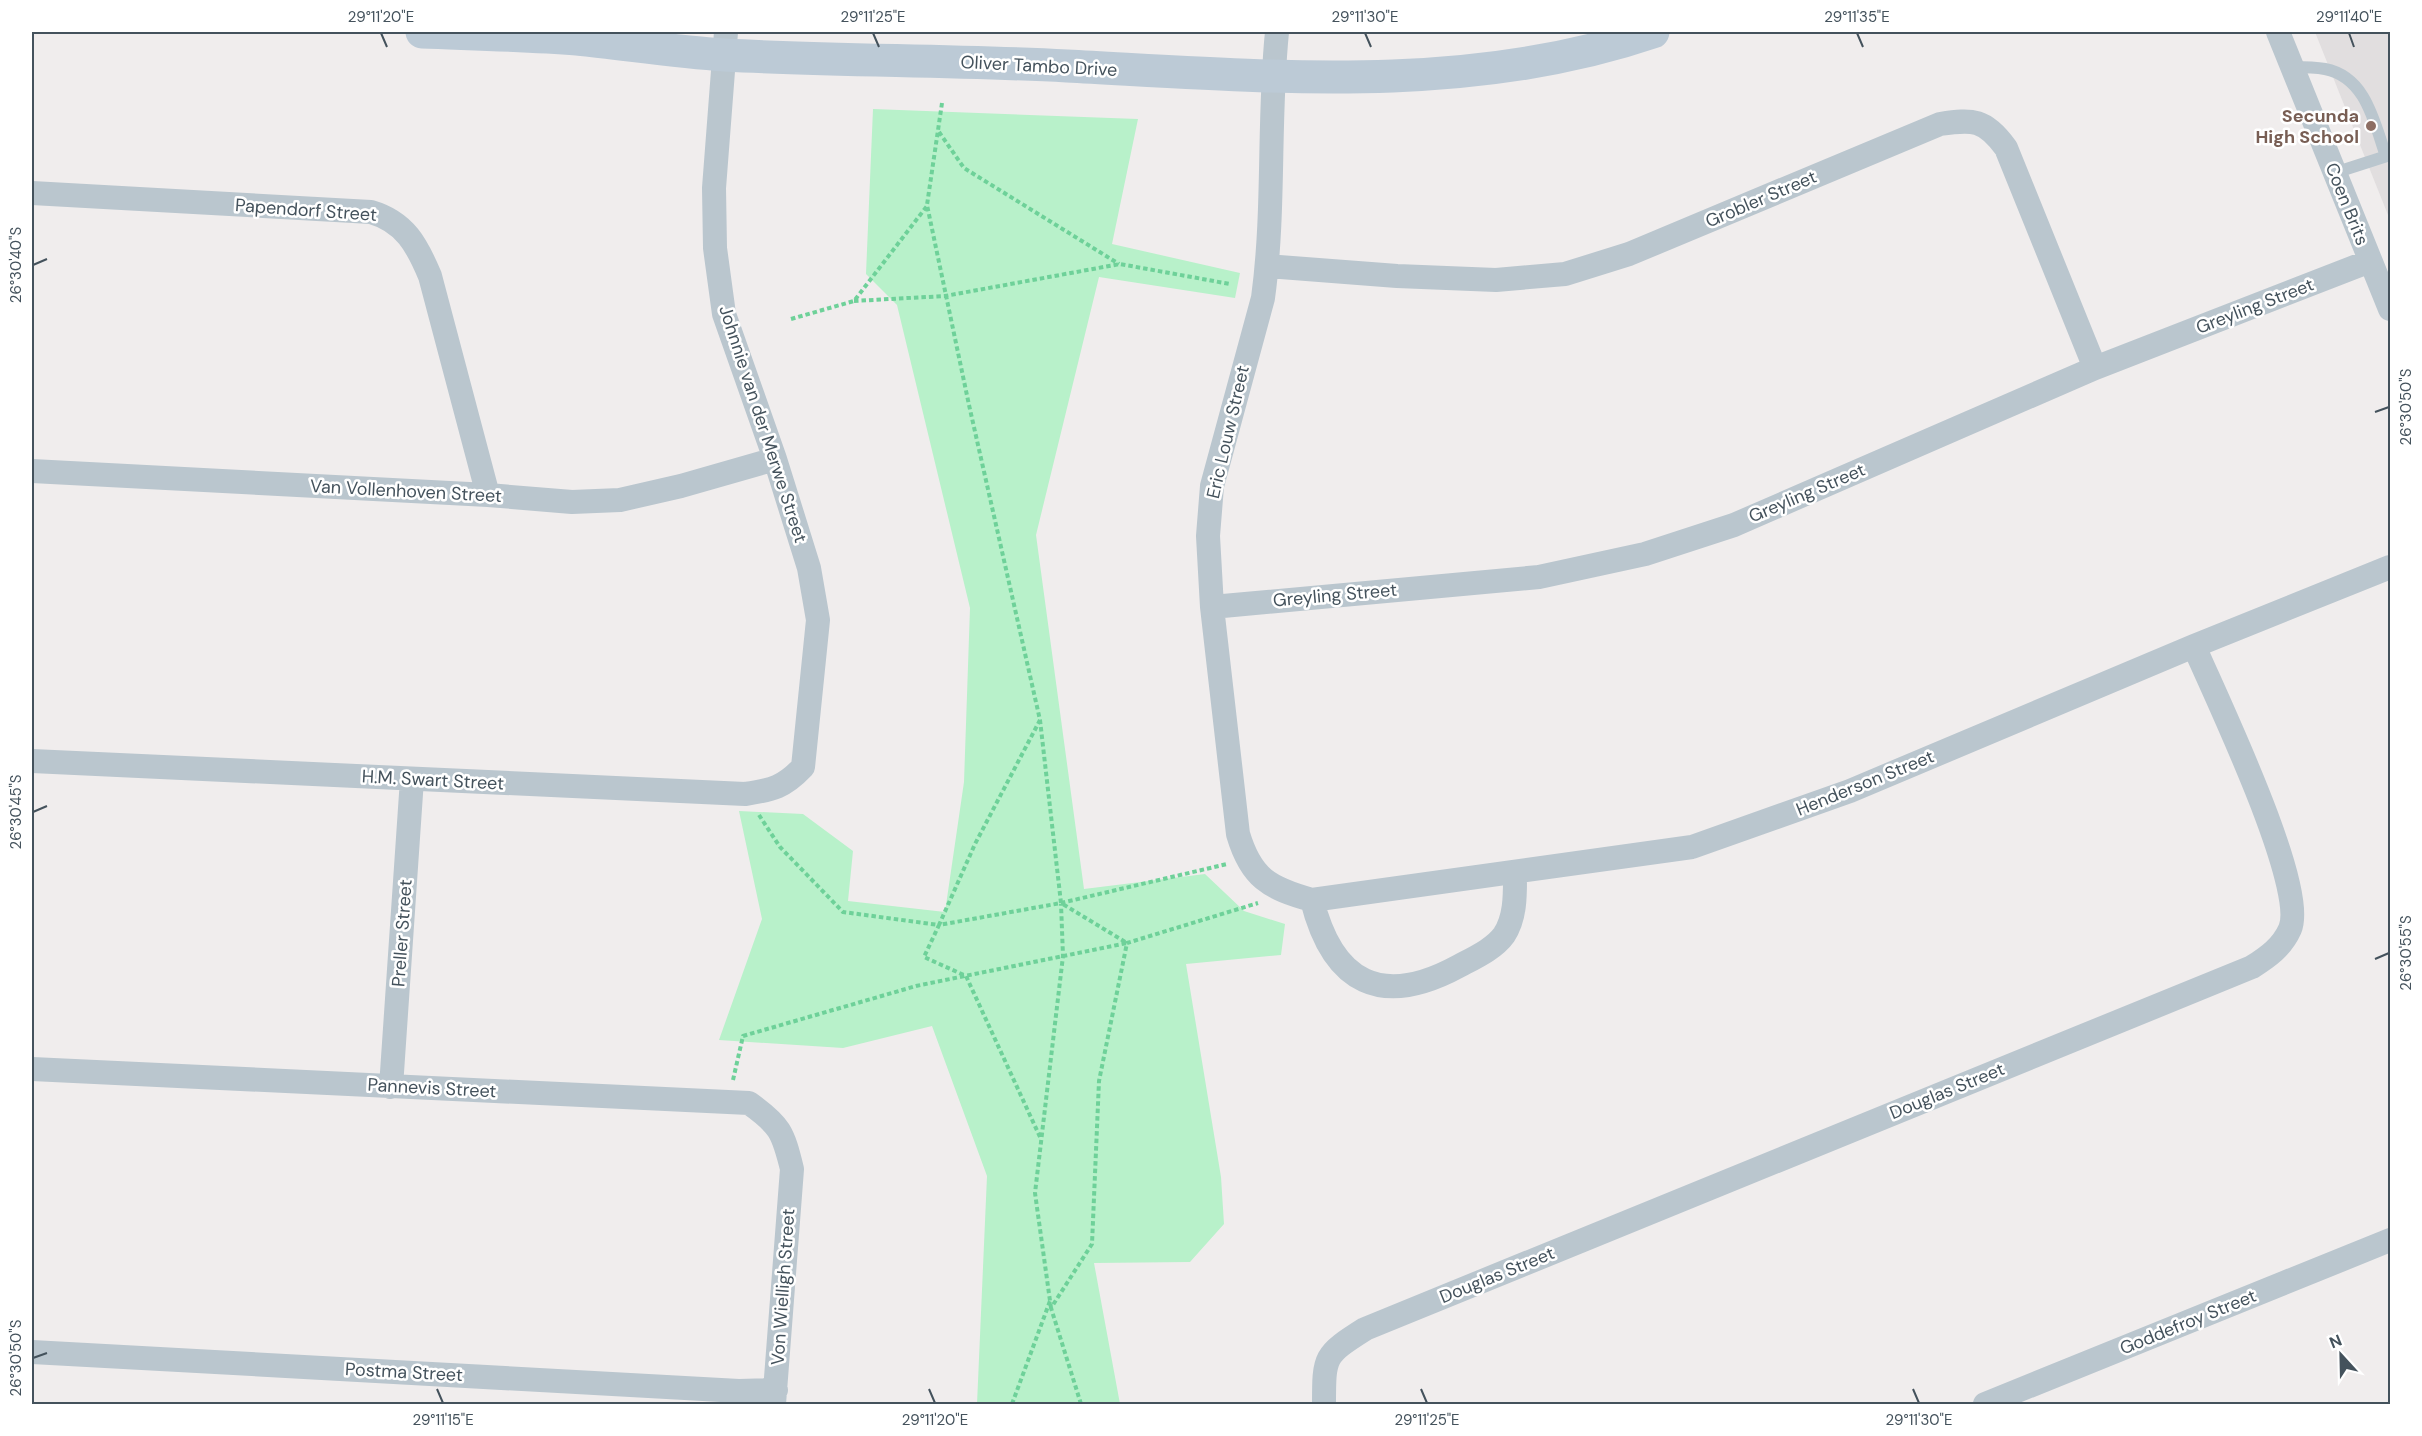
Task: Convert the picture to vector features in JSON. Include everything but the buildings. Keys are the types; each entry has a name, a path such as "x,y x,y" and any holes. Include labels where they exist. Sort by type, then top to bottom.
{"street":[{"name":"Oliver Tambo Drive","path":"422,32 725,43 1068,66 1272,76 1443,73 1528,64 1614,45 1653,32"},
{"name":"Eric Louw Street","path":"1277,32 1272,76 1267,266 1263,298 1236,390 1212,486 1208,536 1212,607 1238,834 1246,860 1265,882 1288,893 1312,900"},
{"name":"Coen Brits","path":"2278,32 2391,309"},
{"name":"Johnnie van der Merwe Street","path":"725,43 714,188 718,270 724,314 776,459 809,567 818,620 807,744"},
{"name":"Grobler Street","path":"1267,266 1397,276 1496,280 1565,274 1629,254 1940,124 1978,122 1994,132 2006,148 2095,368"},
{"name":"Papendorf Street","path":"32,193 371,212 401,226 418,247 430,276 488,495"},
{"name":"Greyling Street","path":"1212,607 1539,577 1645,554 1734,525 2095,368 2370,261"},
{"name":"Van Vollenhoven Street","path":"32,471 488,495 572,502 620,500 776,459"},
{"name":"Henderson Street","path":"1312,900 1692,847 1851,791 2194,646 2391,567"},
{"name":"Douglas Street","path":"1324,1404 1324,1367 1337,1347 1365,1329 2252,967 2277,950 2291,928 2291,897 2285,867 2274,832 2194,646"},
{"name":"H.M. Swart Street","path":"32,761 745,794 768,791 788,783 803,767 807,744"},
{"name":"Preller Street","path":"391,1087 412,779"},
{"path":"1312,900 1319,927 1349,970 1367,983 1381,987 1406,986 1449,972 1483,953 1504,935 1512,916 1515,872"},
{"name":"Pannevis Street","path":"32,1069 749,1103 773,1119 785,1139 792,1169"},
{"name":"Von Wielligh Street","path":"775,1397 792,1169"},
{"name":"Goddefroy Street","path":"1985,1404 2391,1240"},
{"name":"Postma Street","path":"32,1352 739,1390 775,1397"}],"lane":[{"path":"2292,67 2325,69 2343,75 2357,87 2368,106 2388,155 2334,173"}],"path":[{"path":"942,103 927,206 1040,720 1061,903 1063,957 1035,1193 1051,1308 1081,1404"},
{"path":"938,131 964,168 1120,264"},
{"path":"854,301 927,206"},
{"path":"791,320 854,301 945,296 1120,264 1230,284"},
{"path":"1040,720 975,844 924,957 966,976 1040,1137"},
{"path":"745,794 780,847 843,912 939,925 1061,903 1246,860"},
{"path":"729,1102 743,1036 916,986 1127,943 1288,893"},
{"path":"1061,903 1127,943"},
{"path":"1051,1308 1092,1244 1099,1081 1127,943"},
{"path":"1011,1404 1050,1300"}],"shaded area":[{"name":"Secunda High School","path":"2315,32 2390,32 2390,220"}],"green space":[{"path":"873,109 1138,119 1112,244 1240,273 1235,298 1099,277 1036,535 1084,889 1205,874 1244,911 1285,924 1281,955 1186,964 1221,1177 1224,1224 1190,1262 1094,1263 1120,1404 977,1404 987,1176 932,1026 843,1048 719,1040 762,919 739,811 803,814 853,851 848,901 945,912 964,782 970,608 897,305 866,274"}],"place":[{"name":"Secunda High School","path":"2371,126"}]}
